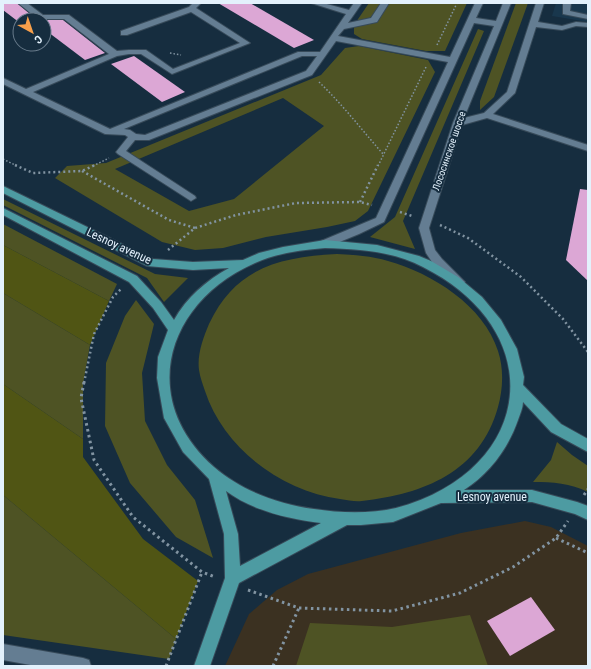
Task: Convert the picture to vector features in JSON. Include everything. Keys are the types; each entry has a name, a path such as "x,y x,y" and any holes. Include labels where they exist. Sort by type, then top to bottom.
{"main road":[{"name":"Lesnoy avenue","path":"3,189 151,263 193,266 244,263"},
{"name":"Lesnoy avenue","path":"3,211 133,279 157,305 174,329"},
{"path":"324,244 376,248 401,254 436,269 468,289 488,310 504,334 515,360 518,388 513,419 499,449 475,476 442,498 395,514 342,520 295,514 251,498 215,476 188,449 171,419 163,387 164,357 174,329 191,302 215,280 244,263 283,250 324,244"},
{"path":"518,388 556,428 588,446"},
{"path":"202,666 233,578 231,534 215,476"},
{"name":"Lesnoy avenue","path":"442,498 532,496 577,508 588,513"},
{"path":"233,578 342,520"}],"street":[{"path":"22,3 41,17 66,17 115,54"},
{"path":"315,3 351,13"},
{"path":"3,81 108,132 127,132 133,137 146,138 309,73 358,3"},
{"path":"341,27 374,20 385,3"},
{"path":"324,244 380,220 479,3"},
{"name":"Лососинское шоссе","path":"468,289 438,262 430,250 424,228 458,122 507,3"},
{"path":"458,122 487,114 512,93 540,3"},
{"path":"567,3 566,12 588,25"},
{"path":"26,92 115,54 143,52 172,72 246,43 195,6 124,33"},
{"path":"533,24 562,28 588,17"},
{"path":"471,20 498,24"},
{"path":"334,38 452,60"},
{"path":"108,132 300,54 322,54"},
{"path":"487,114 588,148"},
{"path":"133,137 121,152 191,198"},
{"path":"3,652 83,666"}],"path":[{"path":"360,202 457,3"},
{"path":"309,73 333,95 356,124 383,154"},
{"path":"3,159 33,173 82,171 121,152"},
{"path":"82,171 169,220 195,228"},
{"path":"151,263 195,228 236,215 296,203 360,202 426,220 468,238 521,277 563,319 588,352"},
{"path":"556,538 588,553"},
{"path":"166,666 202,572"},
{"path":"274,666 299,608"}],"shaded area":[{"path":"556,3 588,3 588,22 552,16"},
{"path":"525,521 551,527 588,546 588,666 225,666 249,614 277,590 308,574 461,533"}],"green space":[{"path":"369,3 467,3 445,51 426,51 362,39 354,34 354,25"},
{"path":"516,3 528,3 494,97 480,110 480,101"},
{"path":"478,29 484,31 403,221 415,249 370,237 395,217"},
{"path":"359,46 428,60 435,72 368,211 355,221 266,237 223,248 195,250 162,242 55,178 67,166 106,163 321,75 345,48","holes":["283,98 324,126 234,199 189,211 115,169"]},
{"path":"3,199 155,274 188,278 164,302 147,278 3,205"},
{"path":"3,224 117,284 109,301 3,245"},
{"path":"3,245 109,301 90,345 3,293"},
{"path":"337,254 382,259 405,266 438,283 469,306 481,320 491,335 500,358 502,386 500,400 490,429 478,448 463,463 446,476 428,485 385,498 351,501 318,494 297,487 277,477 258,464 241,449 226,431 214,412 205,391 199,370 201,347 209,324 220,305 232,290 246,278 261,269 296,258"},
{"path":"3,293 90,345 83,384 83,439 3,384"},
{"path":"136,300 154,324 142,373 145,421 167,465 195,500 213,558 176,537 130,483 105,426 106,363 125,316"},
{"path":"3,384 83,439 83,457 143,539 198,581 176,639 3,495"},
{"path":"557,442 588,466 588,492 561,484 533,482 551,460"},
{"path":"3,495 176,639 169,659 3,635"},
{"path":"470,615 488,666 296,666 310,623 392,627"}],"building":[{"path":"3,3 17,3 28,12 12,12 12,17 3,10"},
{"path":"218,3 250,3 314,40 294,48"},
{"path":"52,20 63,20 105,53 85,60 52,35"},
{"path":"134,56 185,92 162,102 111,64"},
{"path":"580,189 588,190 588,281 566,260"},
{"path":"531,597 555,630 510,656 487,621"}]}
